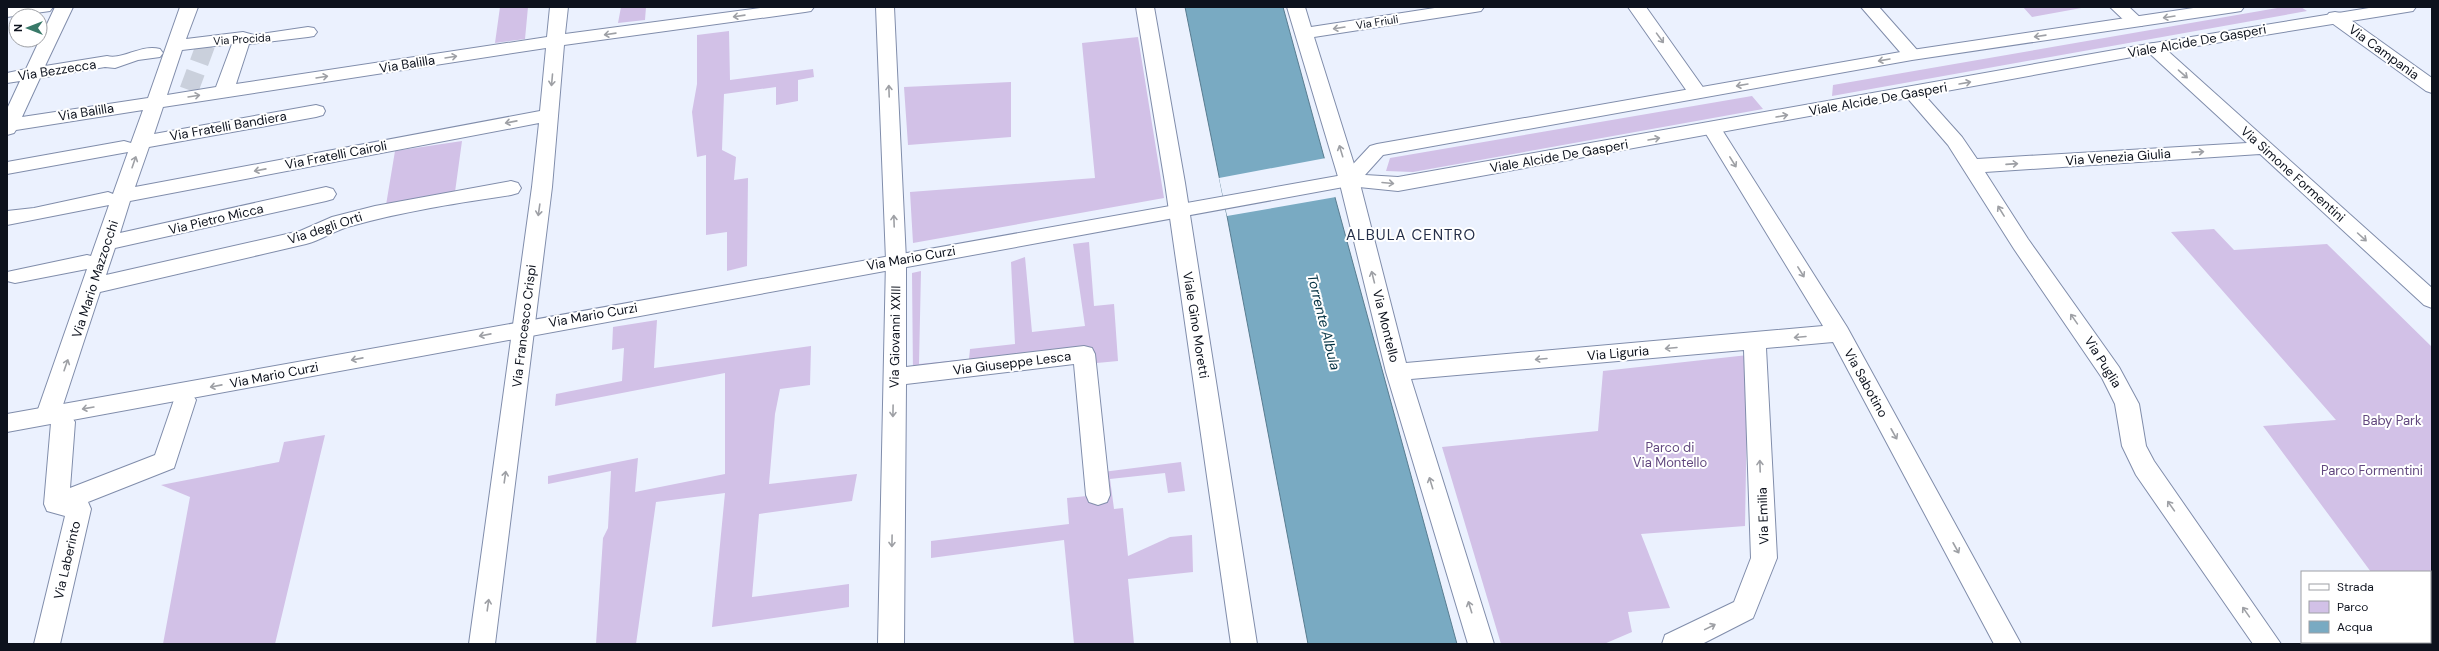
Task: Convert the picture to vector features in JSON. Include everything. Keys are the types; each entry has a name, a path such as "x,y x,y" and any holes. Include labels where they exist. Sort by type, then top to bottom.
{"street":[{"path":"7,12 44,7"},
{"path":"8,126 64,7"},
{"path":"155,102 189,7"},
{"name":"Via Francesco Crispi","path":"482,644 542,187 559,7"},
{"name":"Via Balilla","path":"8,126 155,102 556,42 805,7"},
{"name":"Via Giovanni XXIII","path":"885,7 896,260 891,644"},
{"name":"Viale Gino Moretti","path":"1145,7 1179,210 1244,644"},
{"name":"Via Montello","path":"1296,7 1342,181 1397,372 1481,644"},
{"name":"Via Friuli","path":"1304,33 1475,7"},
{"path":"1637,7 1698,93"},
{"path":"1870,7 1912,55"},
{"path":"2119,7 2136,22"},
{"name":"Viale Alcide De Gasperi","path":"1342,181 1377,150 1912,55 2235,7"},
{"name":"Viale Alcide De Gasperi","path":"1179,210 1342,181 1398,184 1712,129 2154,48 2407,7"},
{"name":"Via Campania","path":"2335,18 2432,88"},
{"name":"Via Procida","path":"176,46 243,37 254,40 308,32"},
{"path":"224,92 243,37"},
{"name":"Via Simone Formentini","path":"2154,48 2432,300"},
{"name":"Via Bezzecca","path":"7,78 107,62 112,64 122,62 128,58 154,53"},
{"name":"Via Puglia","path":"1912,93 1955,142 1973,166 2021,244 2111,373 2127,404 2134,446 2145,468 2268,644"},
{"name":"Via Mario Mazzocchi","path":"56,419 106,243 115,198 132,144 155,102"},
{"name":"Via Fratelli Bandiera","path":"7,168 316,111"},
{"name":"Via Fratelli Cairoli","path":"7,218 549,115"},
{"name":"Via Sabotino","path":"1712,129 1839,333 2008,644"},
{"name":"Via Venezia Giulia","path":"1973,166 2264,148"},
{"name":"Via degli Orti","path":"93,286 306,237 321,228 343,220 410,204 511,188"},
{"name":"Via Pietro Micca","path":"106,243 326,194"},
{"name":"Via Mario Curzi","path":"7,423 56,419 186,392 523,328 1179,210"},
{"path":"15,276 88,262"},
{"name":"Via Liguria","path":"1397,372 1839,333"},
{"name":"Via Emilia","path":"1675,644 1744,610 1764,558 1755,341"},
{"name":"Via Giuseppe Lesca","path":"894,377 1084,354 1098,495"},
{"path":"56,419 56,504 165,461 184,400"},
{"name":"Via Laberinto","path":"47,644 79,508 56,504"}],"green space":[{"path":"500,7 528,7 525,39 495,43"},
{"path":"621,7 646,7 645,20 618,23"},
{"path":"2023,7 2087,7 2032,17"},
{"path":"2283,7 2301,7 2307,11 1832,96 1833,85"},
{"path":"729,31 730,80 813,69 814,77 798,80 798,101 776,105 776,87 724,94 722,150 736,157 734,180 748,178 747,266 727,271 727,232 706,235 706,155 697,157 692,112 697,84 697,35"},
{"path":"1138,37 1164,198 913,243 910,192 1095,178 1082,43"},
{"path":"1011,82 1011,137 908,145 904,87"},
{"path":"1752,96 1763,109 1413,172 1386,171 1390,158"},
{"path":"462,141 455,192 386,205 395,151"},
{"name":"Parco Formentini","path":"2214,229 2234,250 2327,244 2432,347 2432,644 2427,643 2431,643 2431,571 2370,571 2263,426 2336,420 2171,232"},
{"path":"1089,242 1094,306 1114,304 1118,361 1086,364 1086,354 913,375 912,273 921,271 919,364 969,359 970,349 1015,344 1011,262 1025,257 1032,332 1085,326 1073,244"},
{"path":"657,320 654,368 811,346 810,385 780,389 775,414 769,484 857,474 852,501 759,514 752,597 849,584 849,607 712,627 725,493 656,502 636,644 596,644 603,538 608,528 611,471 548,484 548,476 638,458 635,492 725,474 725,373 555,406 556,394 622,381 624,348 612,350 613,327"},
{"name":"Parco di Via Montello","path":"1748,355 1745,526 1641,534 1670,608 1628,612 1632,632 1604,644 1501,644 1442,447 1598,431 1603,371"},
{"path":"325,435 275,644 163,644 190,497 161,485 279,462 284,442"},
{"path":"1181,462 1185,491 1168,493 1165,473 1110,479 1114,509 1123,508 1128,556 1170,537 1192,535 1193,572 1128,579 1134,644 1074,644 1064,540 931,558 931,541 1069,524 1067,498 1097,495 1095,473"}],"water":[{"name":"Torrente Albula","path":"1185,7 1283,7 1457,644 1308,644 1227,216"}],"pier":[{"path":"1326,158 1336,197 1227,216 1219,178"}],"tunnel":[{"path":"189,90 206,44"}],"district":[{"name":"ALBULA CENTRO","path":"1411,235"}],"park label":[{"name":"Baby Park","path":"2392,420"}]}
